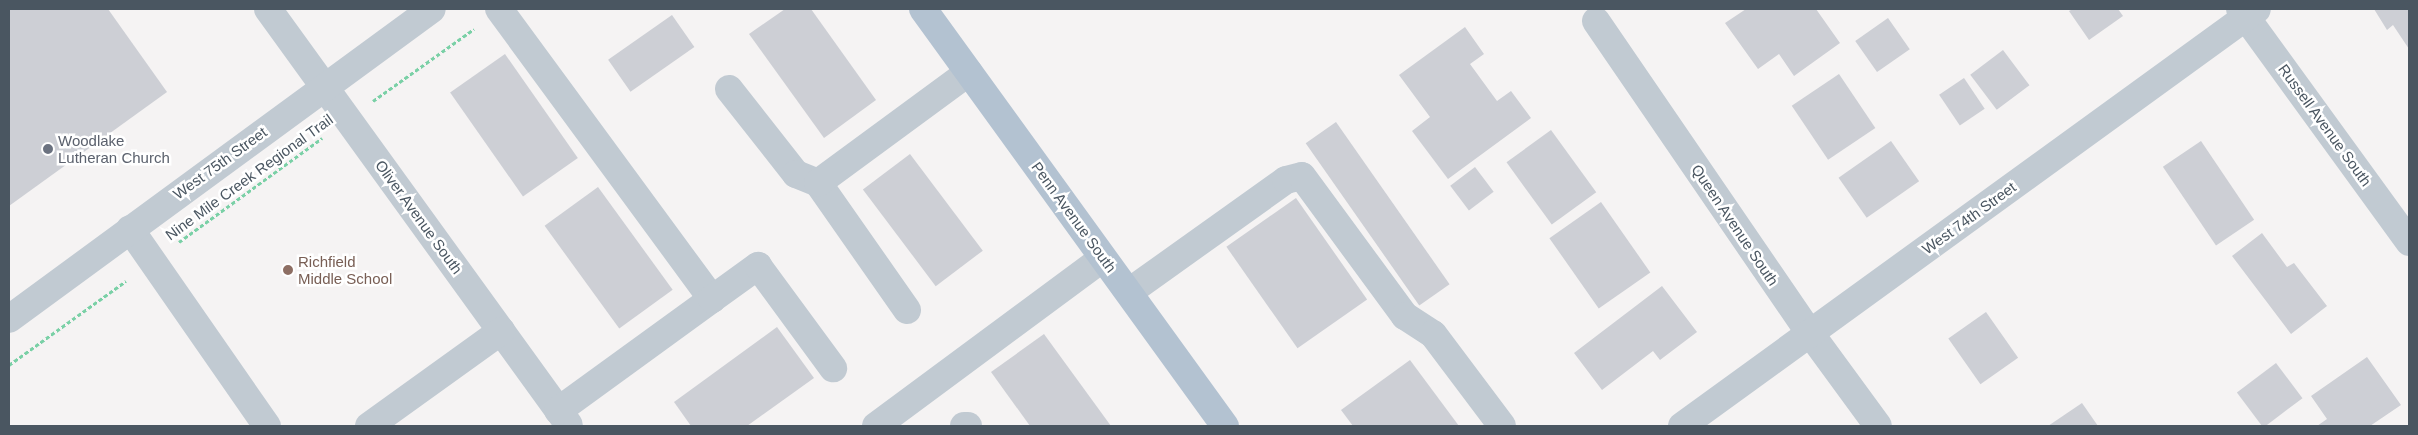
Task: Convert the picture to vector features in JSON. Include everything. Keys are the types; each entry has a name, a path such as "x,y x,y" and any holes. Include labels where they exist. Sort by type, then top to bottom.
{"main road":[{"name":"Penn Avenue South","path":"923,9 1225,426"}],"street":[{"name":"Oliver Avenue South","path":"268,9 564,418"},
{"name":"West 75th Street","path":"9,319 324,86 432,9"},
{"path":"500,10 712,299"},
{"name":"Russell Avenue South","path":"2248,11 2409,242"},
{"name":"West 74th Street","path":"1682,426 2248,11"},
{"name":"Queen Avenue South","path":"1596,21 1810,334 1878,426"},
{"path":"818,183 969,72"},
{"path":"729,89 796,174 818,183 906,310"},
{"path":"1128,292 1286,180 1302,176 1405,316 1433,334 1502,426"},
{"path":"130,229 266,426"},
{"path":"876,426 1103,258"},
{"path":"564,418 712,299 758,266 833,368"},
{"path":"369,426 500,330"}],"path":[{"name":"Nine Mile Creek Regional Trail","path":"9,365 500,10"}],"building":[{"name":"Woodlake Lutheran Church","path":"9,9 108,9 167,92 9,206"},
{"path":"785,9 811,9 876,100 824,138 749,34"},
{"path":"1746,9 1816,9 1840,43 1794,76 1779,54 1758,69 1725,23"},
{"path":"2073,9 2118,9 2123,16 2089,40 2069,11"},
{"path":"2374,9 2409,9 2409,49 2393,25 2387,30"},
{"path":"672,15 694,47 630,92 608,60"},
{"path":"1888,18 1910,49 1877,72 1855,41"},
{"path":"1465,27 1484,54 1470,64 1497,101 1511,91 1531,118 1448,179 1412,131 1430,117 1399,75"},
{"path":"2003,50 2029,85 1997,110 1970,75"},
{"path":"505,54 578,158 523,196 450,92"},
{"path":"1839,74 1875,128 1828,160 1792,106"},
{"path":"1964,78 1985,109 1960,125 1939,95"},
{"path":"1336,122 1450,284 1419,305 1306,143"},
{"path":"1551,130 1596,192 1552,225 1507,162"},
{"path":"1891,141 1919,181 1867,218 1839,178"},
{"path":"2201,141 2254,220 2216,245 2163,167"},
{"path":"910,154 983,251 936,286 863,190"},
{"path":"1475,167 1494,192 1469,210 1450,186"},
{"path":"598,187 673,290 619,329 545,226"},
{"path":"1296,198 1367,300 1297,348 1226,247"},
{"path":"1601,202 1650,272 1599,309 1549,238"},
{"path":"2262,233 2287,267 2294,263 2327,306 2291,334 2232,256"},
{"path":"1662,286 1697,332 1660,360 1653,351 1602,390 1574,353"},
{"path":"1986,312 2018,358 1980,384 1948,338"},
{"path":"777,327 814,378 747,426 691,426 674,402"},
{"path":"1044,334 1111,426 1030,426 991,372"},
{"path":"2367,357 2401,405 2370,426 2317,426 2327,419 2311,396"},
{"path":"1410,360 1459,426 1353,426 1341,410"},
{"path":"2276,363 2302,398 2266,426 2262,426 2237,392"},
{"path":"2082,403 2098,426 2048,426"}],"place":[{"name":"Woodlake Lutheran Church","path":"48,149"},
{"name":"Richfield Middle School","path":"288,270"}]}
